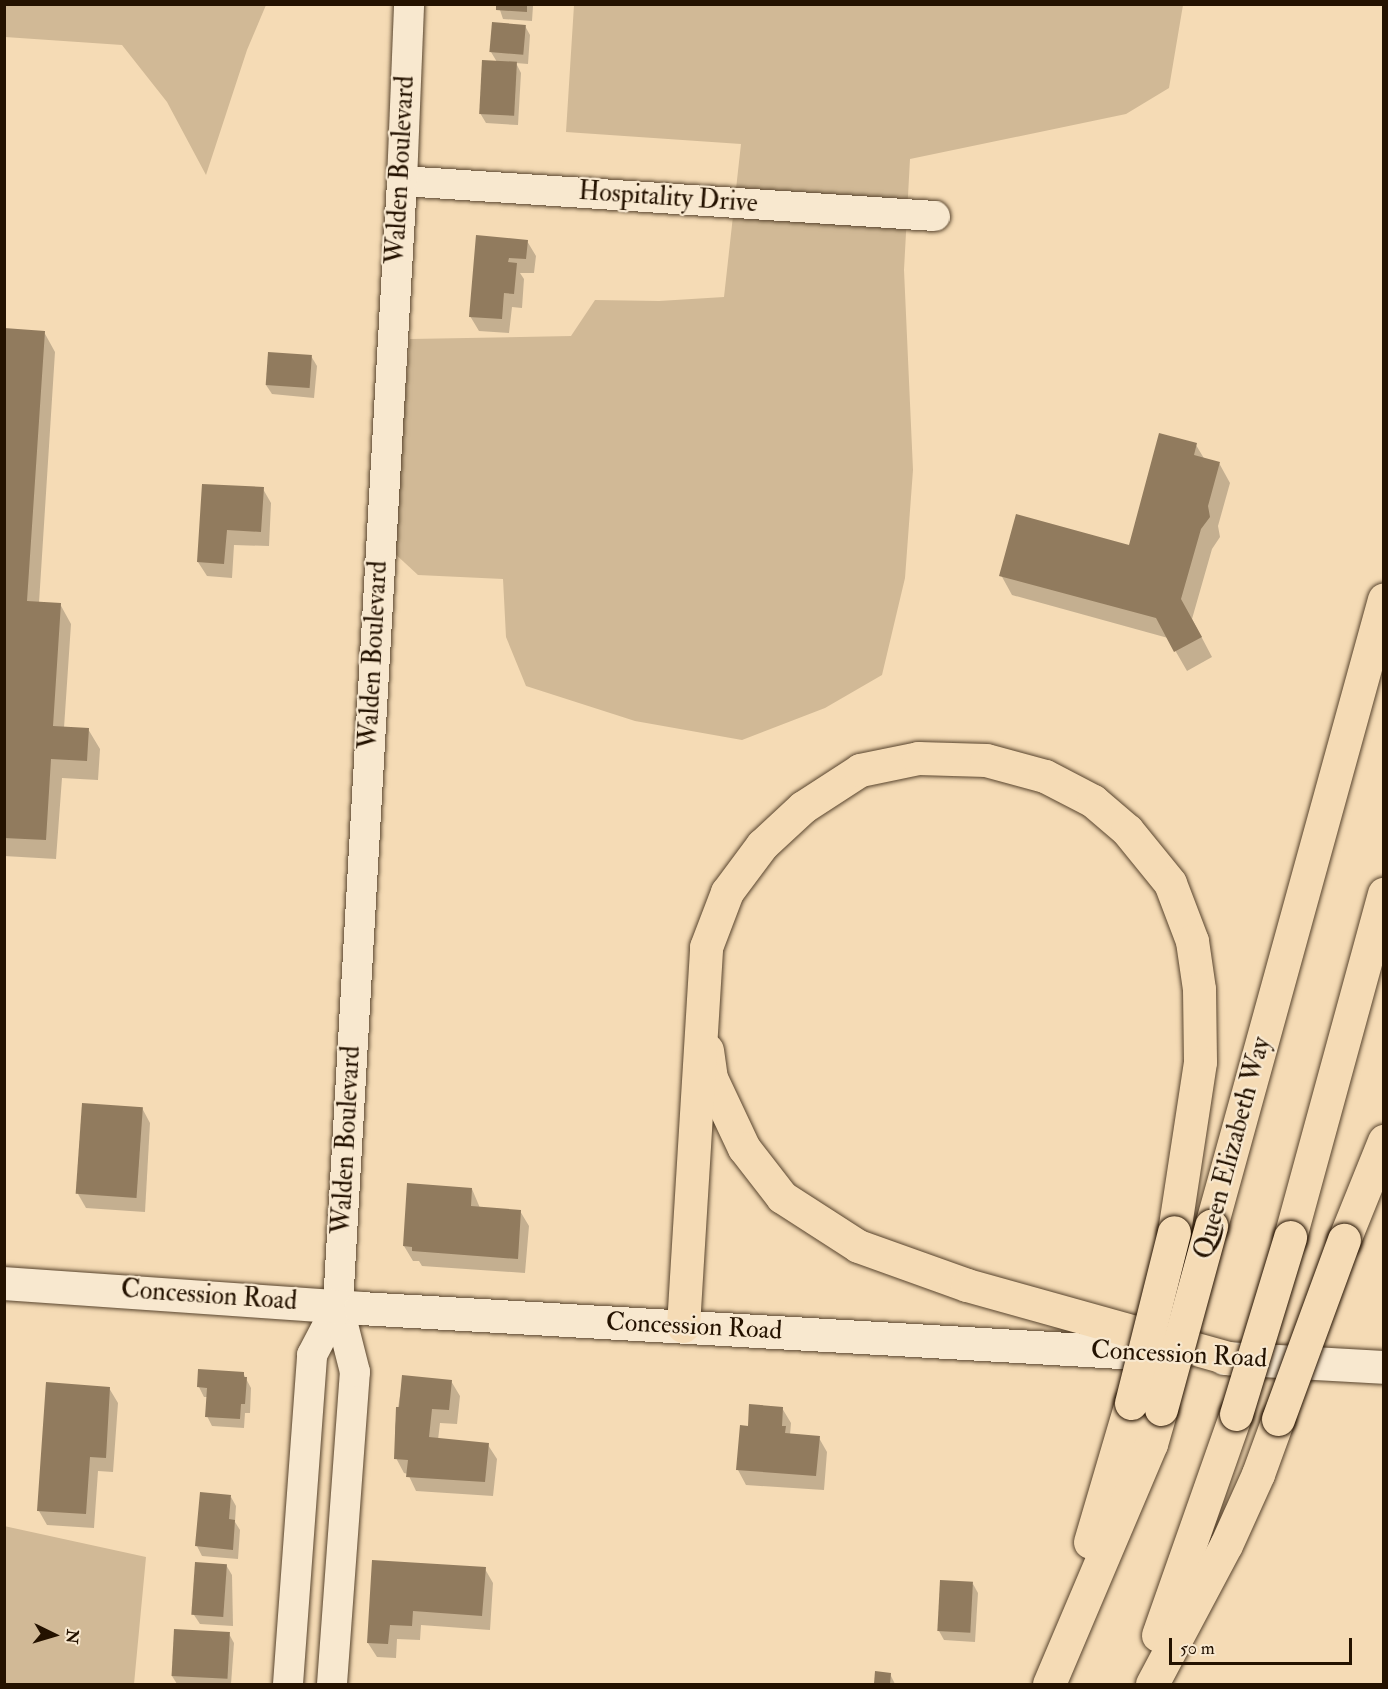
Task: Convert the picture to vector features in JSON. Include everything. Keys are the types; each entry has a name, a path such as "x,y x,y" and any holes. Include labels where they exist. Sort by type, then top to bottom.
{"highway":[{"name":"Queen Elizabeth Way","path":"1049,1684 1151,1444 1146,1406 1211,1226 1383,599"},
{"path":"683,1326 700,1010 706,947 727,892 762,845 803,807 860,770 918,758 986,760 1045,776 1092,801 1127,830 1170,883 1192,941 1198,989 1200,1062 1146,1406"},
{"path":"1140,1684 1201,1519 1236,1414 1290,1237 1383,894"},
{"path":"700,1010 711,1078 744,1148 782,1197 858,1246 967,1285 1229,1358"},
{"path":"1152,1684 1226,1545 1258,1474 1383,1141"}],"street":[{"name":"Walden Boulevard","path":"332,1684 355,1372 338,1305 402,181 409,4"},
{"name":"Hospitality Drive","path":"402,181 934,216"},
{"name":"Concession Road","path":"4,1283 1383,1367"},
{"name":"Walden Boulevard","path":"288,1684 312,1355 338,1305"},
{"path":"295,1592 339,1594"}],"shaded area":[{"path":"5,4 266,5 247,50 206,175 167,102 122,45 5,37"},
{"path":"574,5 1183,5 1169,88 1126,114 910,159 904,270 913,470 905,578 882,675 825,708 742,740 635,721 526,686 506,637 503,579 418,575 392,551 410,339 571,336 595,300 659,301 724,297 741,144 566,132"},
{"path":"4,1526 146,1557 134,1684 5,1684"}],"building":[{"path":"496,4 527,4 527,12 496,10"},
{"path":"492,22 526,25 523,55 489,52"},
{"path":"482,60 517,62 514,116 479,114"},
{"path":"476,235 528,240 526,259 509,258 508,262 517,263 514,294 504,293 502,319 469,317"},
{"path":"4,328 45,331 27,601 61,603 53,726 89,728 87,761 51,759 46,840 4,838"},
{"path":"268,352 312,355 310,388 266,385"},
{"path":"1159,433 1197,443 1194,455 1220,462 1208,506 1210,517 1201,529 1181,599 1202,637 1174,652 1156,618 999,576 1016,514 1129,545"},
{"path":"202,484 264,487 261,532 227,530 224,564 197,562"},
{"path":"82,1103 143,1107 137,1198 76,1194"},
{"path":"407,1183 472,1188 471,1206 521,1210 518,1259 412,1251 412,1247 403,1246"},
{"path":"198,1369 244,1372 244,1377 247,1377 245,1404 241,1404 240,1419 205,1417 207,1388 197,1387"},
{"path":"402,1375 452,1380 449,1410 432,1409 429,1437 489,1443 485,1482 406,1477 408,1460 394,1459 396,1407 399,1407"},
{"path":"46,1382 110,1387 106,1458 90,1457 86,1514 37,1511"},
{"path":"749,1404 783,1407 782,1426 786,1426 785,1433 820,1436 816,1476 736,1470 740,1425 748,1426"},
{"path":"200,1492 231,1495 229,1519 235,1520 233,1550 195,1546"},
{"path":"372,1560 486,1567 482,1616 413,1611 412,1626 390,1625 388,1644 367,1643"},
{"path":"195,1562 227,1564 223,1617 191,1615"},
{"path":"940,1580 973,1582 970,1633 937,1631"},
{"path":"174,1629 230,1632 227,1679 172,1676"},
{"path":"875,1671 891,1673 890,1684 874,1684"}]}
